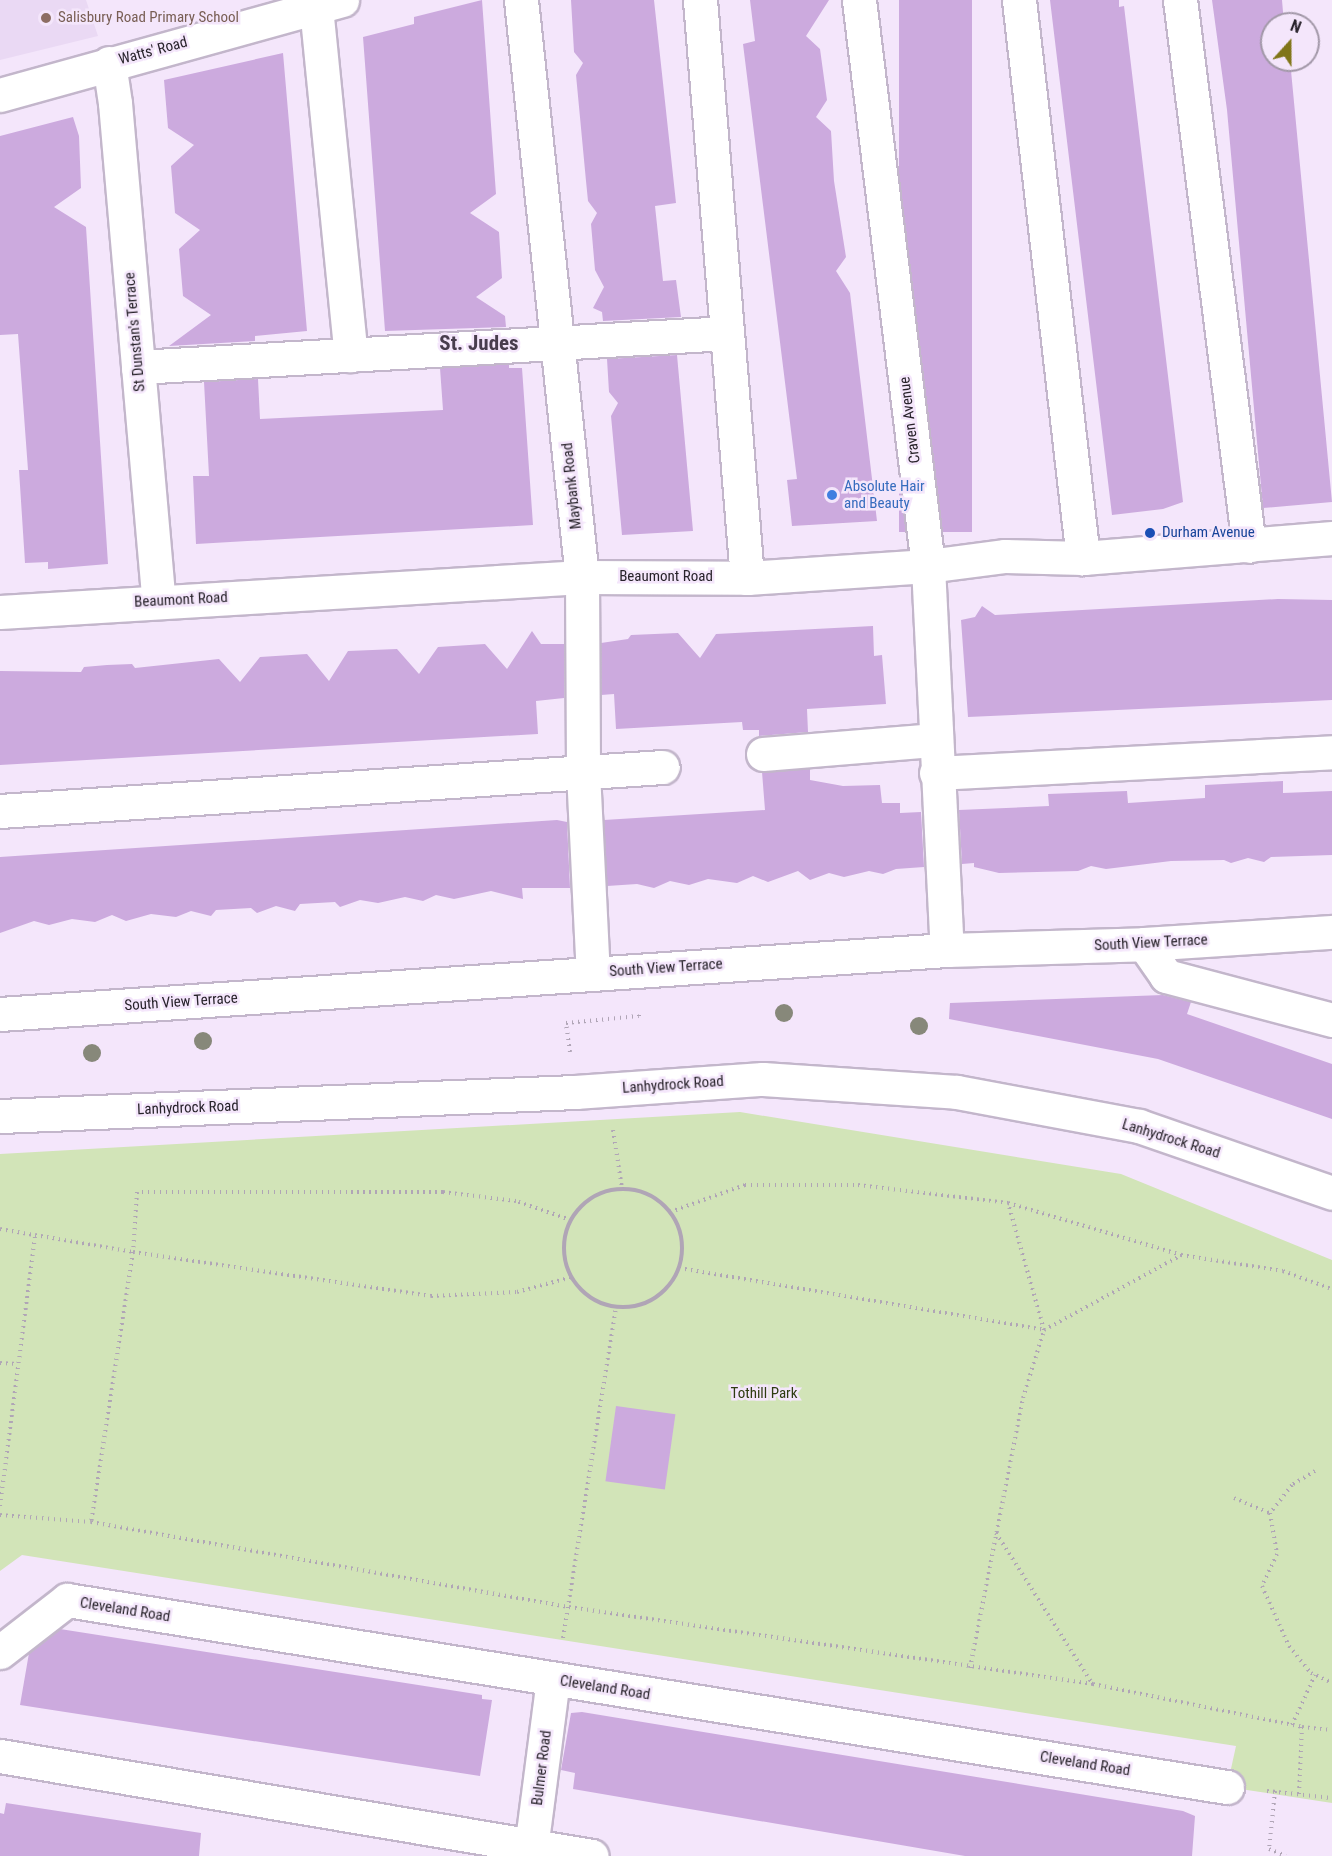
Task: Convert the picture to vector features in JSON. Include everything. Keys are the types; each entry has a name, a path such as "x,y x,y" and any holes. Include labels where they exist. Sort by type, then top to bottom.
{"street":[{"name":"Maybank Road","path":"521,0 582,577 584,772 593,974"},
{"path":"700,0 747,578"},
{"name":"Craven Avenue","path":"859,0 928,566 936,773 947,950"},
{"path":"1019,0 1083,558"},
{"path":"1180,0 1249,546"},
{"path":"329,4 351,356"},
{"name":"Watts' Road","path":"0,95 109,63 248,12 329,4"},
{"name":"St Dunstan's Terrace","path":"109,63 116,103 159,601"},
{"path":"138,367 558,345 727,333"},
{"name":"Beaumont Road","path":"0,612 582,577 747,578 928,566 1005,556 1083,558 1332,538"},
{"path":"763,753 935,740"},
{"path":"936,773 1332,752"},
{"path":"0,811 663,767"},
{"name":"South View Terrace","path":"0,1014 947,950 1144,944 1332,932"},
{"path":"1144,944 1166,976 1332,1020"},
{"name":"Lanhydrock Road","path":"0,1116 563,1093 763,1079 957,1092 1139,1126 1332,1193"},
{"name":"Cleveland Road","path":"0,1652 67,1600 1227,1787"},
{"name":"Bulmer Road","path":"531,1852 553,1680"},
{"path":"0,1756 531,1852 592,1856"}],"path":[{"path":"566,1023 639,1016"},
{"path":"616,1154 622,1188"},
{"path":"670,1212 745,1185 858,1185 1008,1203 1181,1255 1283,1270 1332,1289"},
{"path":"622,1188 648,1195 670,1212 679,1229 682,1248 679,1268 661,1294 647,1302 616,1307 583,1292 572,1277 565,1259 564,1239 571,1220 584,1203 602,1192 622,1188"},
{"path":"91,1522 133,1252 137,1192 442,1192 516,1201 571,1220"},
{"path":"970,1668 1023,1398 1044,1330 1008,1203"},
{"path":"0,1229 133,1252 431,1296 517,1292 572,1277"},
{"path":"0,1506 35,1235"},
{"path":"679,1268 1044,1330 1181,1255"},
{"path":"553,1680 570,1607 616,1307"},
{"path":"0,1362 18,1364"},
{"path":"1315,1472 1292,1485 1270,1513 1277,1554 1262,1586 1289,1646 1315,1675 1332,1683"},
{"path":"1234,1498 1270,1513"},
{"path":"0,1515 91,1522 570,1607 970,1668 1093,1684 1302,1727 1332,1730"},
{"path":"995,1532 1093,1684"},
{"path":"1292,1725 1315,1675"},
{"path":"1299,1794 1302,1727"},
{"path":"1227,1787 1332,1798"},
{"path":"1275,1791 1269,1849 1286,1856"}],"shaded area":[{"name":"Salisbury Road Primary School","path":"0,0 86,0 98,36 0,60"}],"green space":[{"name":"Tothill Park","path":"740,1112 1121,1174 1332,1260 1332,1803 1227,1787 1236,1746 22,1555 0,1571 0,1154"}],"building":[{"path":"482,0 496,194 470,213 499,232 502,278 476,297 505,316 506,327 385,331 363,37 414,24 414,17"},
{"path":"571,0 654,0 676,203 655,206 663,281 676,280 681,317 603,321 602,312 593,308 604,287 595,270 591,224 597,213 588,201 576,75 583,63 574,52"},
{"path":"750,0 829,0 806,36 820,49 827,100 816,117 831,131 834,181 846,257 836,271 850,293 877,521 792,526 787,480 797,479 743,44 755,41"},
{"path":"899,0 972,0 972,532 899,532"},
{"path":"1050,0 1119,0 1119,7 1124,6 1183,502 1163,509 1112,515"},
{"path":"1212,0 1282,0 1283,12 1260,12 1260,72 1291,72 1332,502 1263,508 1227,110"},
{"path":"283,53 307,331 255,336 255,341 169,346 211,315 183,296 179,249 200,230 175,213 171,166 194,145 168,128 164,80"},
{"path":"73,117 79,136 81,188 54,207 86,227 108,564 48,569 48,562 25,563 19,470 28,470 18,334 0,335 0,136"},
{"path":"677,355 693,531 622,535 611,416 618,403 609,392 607,359"},
{"path":"509,364 509,368 522,368 533,525 196,544 193,476 209,476 204,382 258,379 260,419 443,410 440,368"},
{"path":"1278,599 1332,600 1332,700 968,717 961,620 975,617 982,606 995,615"},
{"path":"873,626 874,656 882,655 886,704 807,709 808,732 759,736 759,730 743,730 742,722 616,729 614,694 601,695 601,643 628,639 631,635 678,633 700,658 716,634"},
{"path":"532,631 541,644 564,644 564,698 536,701 538,734 0,765 0,671 81,672 84,667 132,664 135,668 219,659 240,682 260,657 307,654 329,681 348,651 397,649 419,674 438,647 485,644 507,669"},
{"path":"810,769 810,780 843,786 880,785 882,803 900,803 900,813 921,812 924,867 896,869 883,874 869,871 844,877 829,873 810,880 798,871 768,882 753,876 737,883 708,879 689,885 670,881 654,888 637,884 607,886 604,820 765,810 762,772"},
{"path":"1283,781 1283,793 1332,791 1332,855 1271,857 1264,862 1248,858 1231,863 1224,860 1171,861 1106,869 1091,866 1078,871 999,873 974,867 974,863 962,864 959,810 1049,806 1048,794 1127,791 1128,803 1205,798 1205,785"},
{"path":"557,820 567,822 570,888 522,888 523,899 491,891 454,899 436,895 423,901 405,897 378,903 360,900 340,907 335,902 300,904 295,911 276,906 257,913 251,908 216,910 211,916 191,911 176,917 151,914 126,921 112,915 95,922 72,919 49,925 34,921 0,933 0,857"},
{"path":"1163,995 1191,1002 1187,1014 1332,1064 1332,1119 1158,1059 949,1019 950,1003"},
{"path":"616,1406 675,1414 665,1490 605,1481"},
{"path":"60,1629 482,1695 482,1699 492,1700 480,1776 20,1705 29,1653"},
{"path":"582,1712 1183,1811 1195,1816 1192,1856 965,1856 573,1789 575,1773 561,1770 571,1713"},
{"path":"6,1803 201,1833 199,1856 0,1856 0,1813 4,1814"}],"place":[{"name":"Salisbury Road Primary School","path":"46,18"},
{"name":"Absolute Hair and Beauty","path":"832,495"},
{"name":"Durham Avenue","path":"1150,533"}],"district":[{"name":"St. Judes","path":"479,343"}]}
